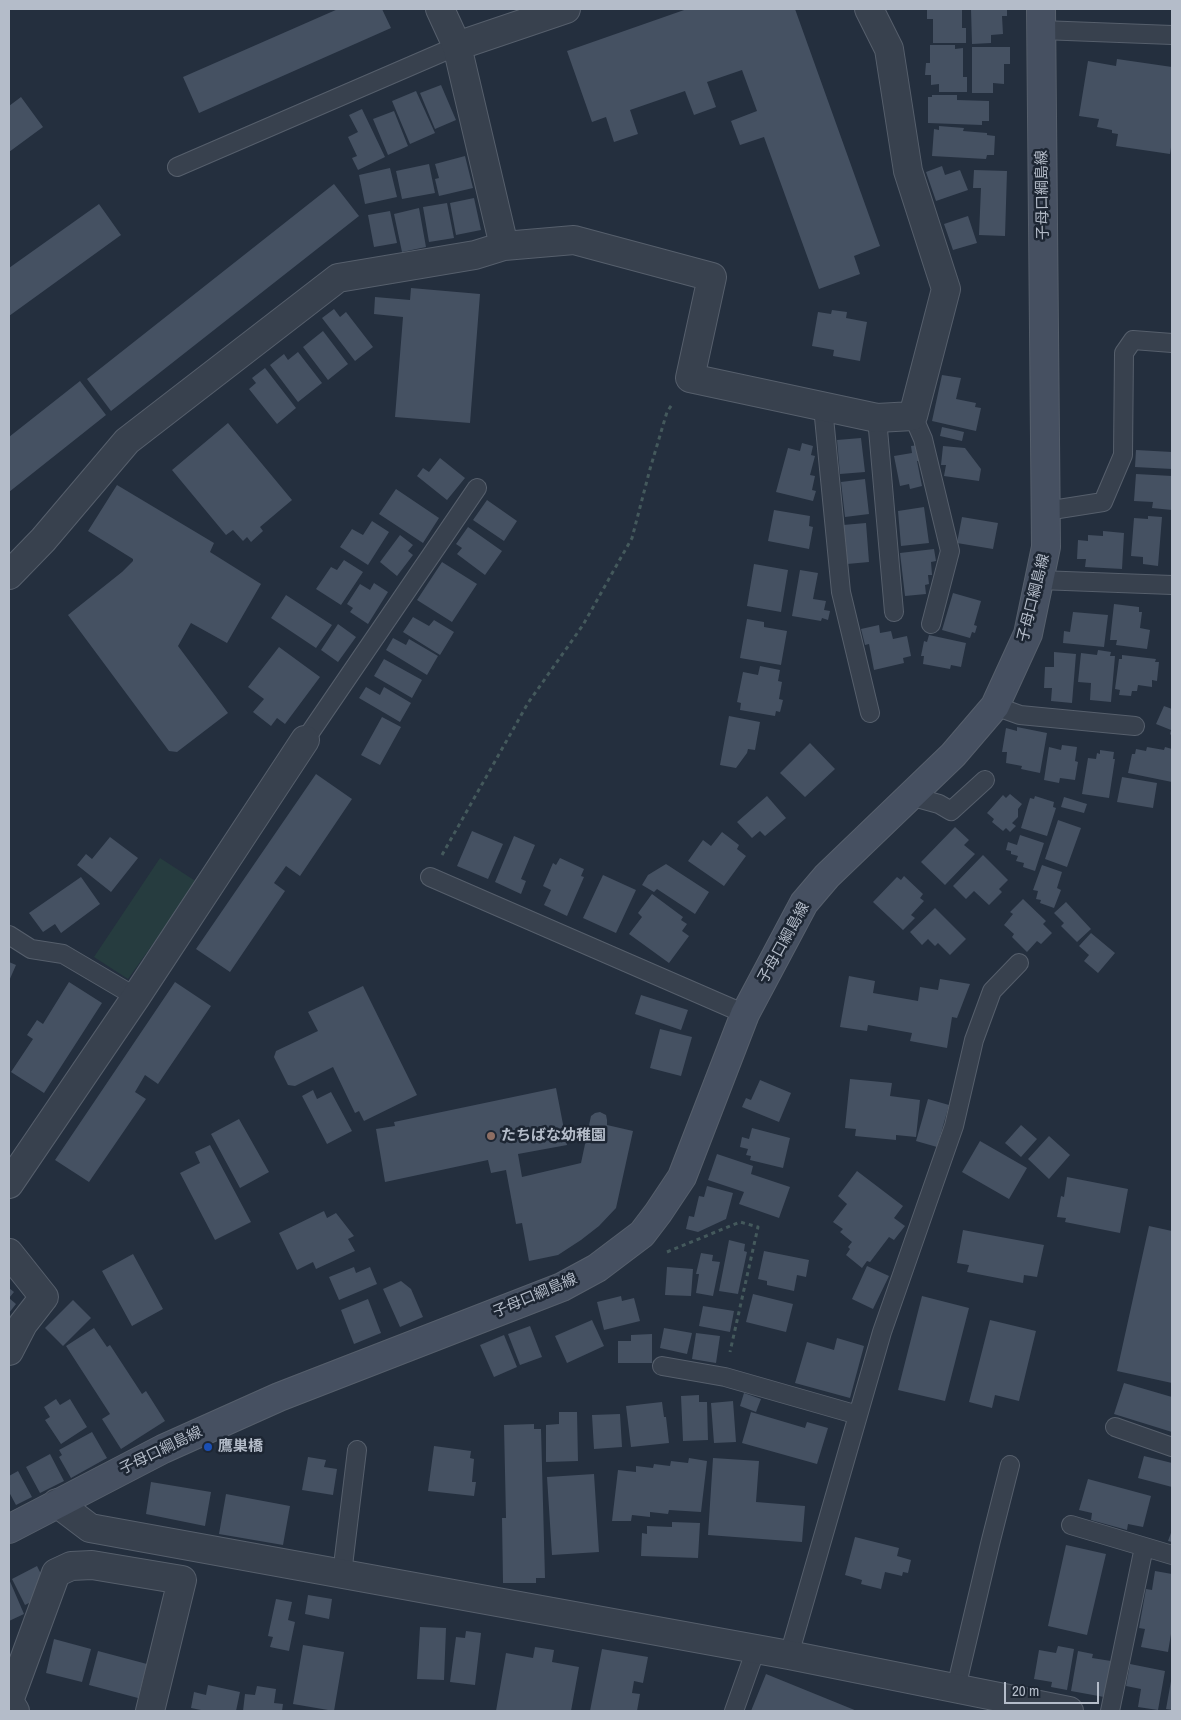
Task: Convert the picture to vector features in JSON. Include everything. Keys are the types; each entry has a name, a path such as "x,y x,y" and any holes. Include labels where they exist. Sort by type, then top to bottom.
{"main road":[{"name":"子母口綱島線","path":"9,1530 57,1503 163,1449 279,1397 562,1288 622,1250 642,1234 658,1213 682,1177 745,1014 804,903 826,876 953,755 995,706 1028,634 1046,547 1041,19"}],"street":[{"path":"440,9 457,46 504,246"},
{"path":"457,46 566,9"},
{"path":"9,575 44,540 127,441 338,278 475,255 504,246 574,240 712,277 690,378 877,418 913,416 946,289 908,171 889,49 869,9"},
{"path":"9,1184 136,997 305,740"},
{"path":"9,1252 44,1298 23,1324 9,1351"},
{"path":"57,1503 90,1528 789,1655 1070,1711"},
{"path":"15,1711 9,1701 18,1649 56,1573 71,1566 92,1565 182,1580 150,1711"}],"lane":[{"path":"1041,19 1172,35"},
{"path":"177,167 457,46"},
{"path":"1046,511 1103,502 1122,455 1124,353 1133,340 1172,343"},
{"path":"822,407 842,592 870,713"},
{"path":"913,416 923,439 950,551 931,624"},
{"path":"877,418 894,612"},
{"path":"305,740 477,488"},
{"path":"1039,580 1172,585"},
{"path":"995,706 1020,714 1135,726"},
{"path":"910,796 939,804 951,811 985,780"},
{"path":"430,877 745,1014"},
{"path":"9,935 31,949 63,954 136,997"},
{"path":"789,1655 882,1332 954,1126 974,1040 992,991 1019,963"},
{"path":"662,1366 725,1377 858,1415"},
{"path":"1115,1428 1172,1447"},
{"path":"342,1574 357,1450"},
{"path":"956,1688 1010,1465"},
{"path":"1070,1525 1172,1555"},
{"path":"1110,1711 1144,1547"},
{"path":"734,1711 756,1649"}],"path":[{"path":"430,877 528,703 583,625 632,538 667,412 690,378"},
{"path":"622,1250 642,1258 653,1258 740,1222 758,1227 725,1377"}],"green space":[{"path":"160,858 197,882 128,979 94,957"}],"building":[{"path":"338,9 382,9 391,28 199,113 183,77"},
{"path":"687,9 795,9 880,246 854,256 860,274 819,289 764,137 740,145 731,121 757,111 742,70 707,82 716,107 694,115 685,91 630,110 638,134 614,142 606,117 592,122 567,51"},
{"path":"927,9 962,9 962,28 966,28 966,43 933,43 933,19 927,19"},
{"path":"971,9 1007,9 1007,16 1002,16 1003,34 991,35 991,43 972,44"},
{"path":"930,45 955,45 955,49 963,48 963,77 967,77 967,92 939,92 939,84 931,85 931,75 925,75 926,63 930,63"},
{"path":"972,47 1010,47 1010,64 1004,64 1004,84 993,83 993,93 972,93"},
{"path":"1117,59 1172,67 1172,141 1170,154 1116,146 1118,134 1112,133 1112,130 1097,127 1099,119 1079,116 1088,61 1116,66"},
{"path":"441,85 456,120 435,129 420,93"},
{"path":"416,91 435,133 410,144 392,101"},
{"path":"932,95 957,95 957,100 989,101 989,121 982,121 982,125 928,123 928,97 932,97"},
{"path":"21,97 43,127 9,152 9,106"},
{"path":"362,109 385,157 358,170 352,158 357,156 348,137 358,132 349,115"},
{"path":"394,111 408,146 388,155 373,119"},
{"path":"939,126 964,128 963,131 987,133 987,135 995,136 994,155 987,155 986,159 932,156 934,129 939,130"},
{"path":"465,156 473,188 439,196 435,179 439,178 435,164"},
{"path":"429,164 435,193 402,199 396,171"},
{"path":"942,166 945,175 960,170 968,190 936,201 926,172"},
{"path":"390,168 397,197 365,204 359,175"},
{"path":"974,170 1007,171 1005,236 979,235 981,188 973,188"},
{"path":"334,184 359,216 111,411 87,379"},
{"path":"474,198 481,230 456,235 450,203"},
{"path":"447,203 454,238 429,242 423,207"},
{"path":"99,204 121,235 9,316 9,268"},
{"path":"419,208 426,247 402,252 394,214"},
{"path":"390,211 397,243 374,247 368,215"},
{"path":"968,216 977,243 953,250 944,224"},
{"path":"411,288 480,294 470,423 395,417 403,317 374,314 375,297 410,300"},
{"path":"334,309 340,317 346,312 373,347 355,361 322,318"},
{"path":"832,310 847,312 846,318 867,322 860,361 833,356 834,350 812,346 818,312 831,314"},
{"path":"323,331 348,364 328,380 303,347"},
{"path":"298,352 322,383 298,402 270,365 284,354 288,360"},
{"path":"265,368 296,408 277,424 249,389 256,383 252,378"},
{"path":"942,375 961,378 956,399 976,403 975,407 981,408 976,431 932,421"},
{"path":"80,381 106,415 9,492 9,437"},
{"path":"228,423 292,500 260,527 263,531 251,542 247,537 243,541 233,530 226,535 172,470"},
{"path":"942,427 964,432 962,441 940,436"},
{"path":"861,438 865,472 840,474 837,440"},
{"path":"802,443 813,446 811,455 815,456 810,475 815,476 812,490 816,491 813,501 776,492 788,448 800,451"},
{"path":"919,445 922,461 917,461 922,486 910,489 909,484 900,486 894,456 912,453 911,446"},
{"path":"943,446 965,448 981,469 979,481 944,476 946,465 941,465"},
{"path":"1136,450 1172,452 1172,469 1135,467"},
{"path":"440,458 465,478 447,500 417,476 423,468 429,472"},
{"path":"1136,474 1172,476 1172,510 1152,508 1153,502 1134,501"},
{"path":"865,479 869,514 845,517 841,482"},
{"path":"117,485 214,543 210,552 261,584 227,643 191,623 178,646 228,713 177,752 169,751 68,615 133,561 133,559 88,531"},
{"path":"396,489 439,518 423,543 379,514"},
{"path":"487,500 517,521 504,541 473,520"},
{"path":"924,507 929,543 901,546 898,511"},
{"path":"774,510 810,516 809,526 813,527 809,549 768,541"},
{"path":"1148,516 1162,517 1158,566 1143,564 1143,557 1131,556 1134,518 1148,519"},
{"path":"962,517 998,523 993,549 957,543"},
{"path":"372,521 389,532 368,565 340,547 352,529 363,535"},
{"path":"866,523 869,562 847,564 843,525"},
{"path":"468,527 502,551 485,575 457,554 462,548 456,544"},
{"path":"1103,531 1124,533 1122,569 1085,567 1086,559 1077,559 1078,540 1088,541 1088,535 1103,536"},
{"path":"400,535 413,545 408,551 413,555 397,576 380,562"},
{"path":"934,549 936,561 931,562 932,575 928,575 929,584 925,585 926,594 905,596 900,553"},
{"path":"344,560 363,572 341,605 316,589 331,567 337,570"},
{"path":"442,562 477,584 452,622 417,600"},
{"path":"754,564 788,570 781,612 747,606"},
{"path":"800,570 818,573 813,599 826,601 824,610 830,611 828,620 822,618 821,621 792,616"},
{"path":"374,583 388,592 368,624 350,612 353,608 347,604 360,584 370,590"},
{"path":"953,593 981,601 974,625 977,626 975,633 972,632 970,638 942,630"},
{"path":"286,595 332,625 316,648 271,618"},
{"path":"1114,604 1139,607 1139,612 1142,612 1140,628 1150,630 1147,649 1116,645 1117,640 1110,640"},
{"path":"1073,612 1108,615 1104,647 1063,643 1064,631 1070,632"},
{"path":"413,617 429,626 434,620 454,632 440,655 403,632"},
{"path":"747,619 764,622 764,627 787,631 781,665 740,658"},
{"path":"338,624 356,637 338,662 321,650"},
{"path":"879,625 880,633 891,631 893,639 907,636 911,656 903,658 904,663 874,670 869,644 865,645 861,629"},
{"path":"929,635 966,643 961,667 951,665 950,669 923,664 924,656 921,656 924,641 927,642"},
{"path":"393,638 406,645 409,639 438,656 427,675 386,650"},
{"path":"279,647 320,677 285,724 277,718 271,726 253,712 264,699 248,687"},
{"path":"1098,650 1111,652 1110,656 1115,656 1111,702 1090,700 1091,683 1078,682 1081,653 1097,655"},
{"path":"1054,652 1076,654 1072,703 1051,701 1052,688 1044,688 1045,667 1054,667"},
{"path":"1122,655 1156,659 1155,662 1159,662 1157,681 1152,680 1152,687 1138,685 1137,691 1132,691 1131,696 1119,695 1120,690 1115,689 1119,659 1122,659"},
{"path":"384,659 422,680 412,698 374,676"},
{"path":"760,666 780,670 778,681 782,682 779,699 783,700 780,712 776,711 775,716 740,710 741,703 737,702 743,672 758,675"},
{"path":"366,687 380,695 384,687 411,703 400,722 359,698"},
{"path":"1164,706 1172,709 1172,736 1170,734 1171,730 1156,724"},
{"path":"729,716 760,722 755,750 748,749 736,768 720,765"},
{"path":"382,717 401,727 380,765 361,755"},
{"path":"1017,727 1047,733 1040,773 1021,769 1022,766 1006,763 1007,752 1002,752 1006,728 1017,731"},
{"path":"810,743 835,769 805,797 780,773"},
{"path":"1062,745 1077,747 1075,761 1078,762 1075,780 1060,778 1059,783 1044,780 1049,747 1061,750"},
{"path":"1147,747 1164,750 1165,747 1172,749 1172,782 1128,773 1132,754 1135,754 1136,749 1146,751"},
{"path":"1100,750 1114,752 1113,759 1115,759 1109,798 1082,794 1088,758 1096,759 1097,753 1100,754"},
{"path":"316,774 352,799 300,876 286,866 274,883 285,891 230,972 196,949"},
{"path":"1122,777 1157,783 1153,808 1117,802"},
{"path":"1010,794 1022,804 1018,809 1018,817 1012,823 1016,826 1010,832 1006,828 1003,831 992,822 994,819 987,813 1003,795 1006,798"},
{"path":"767,796 786,818 765,836 760,831 752,838 737,822"},
{"path":"1035,796 1054,802 1053,807 1056,808 1047,836 1021,828 1030,798 1034,799"},
{"path":"1064,797 1087,804 1084,813 1061,807"},
{"path":"1058,820 1081,828 1067,867 1045,859"},
{"path":"955,827 969,840 964,845 975,854 945,885 921,862"},
{"path":"472,831 503,844 488,879 457,866"},
{"path":"722,832 739,845 737,849 746,856 724,886 688,861 703,840 711,846"},
{"path":"1020,835 1044,843 1035,871 1023,867 1024,863 1016,861 1018,856 1006,850 1008,842 1017,845"},
{"path":"514,836 535,845 521,879 526,881 521,894 495,882"},
{"path":"110,837 138,858 111,892 77,865 86,854 92,859"},
{"path":"983,855 1008,880 999,889 1002,892 989,905 974,891 966,899 953,886"},
{"path":"560,858 584,869 581,876 584,877 567,916 544,905 551,890 543,886 553,863 556,865"},
{"path":"666,864 709,892 695,914 657,889 654,892 642,885 648,875"},
{"path":"1042,865 1062,872 1057,888 1061,890 1054,908 1040,903 1041,900 1036,899 1038,891 1033,890"},
{"path":"603,875 636,890 616,933 583,918"},
{"path":"904,876 923,894 920,898 924,901 911,915 915,918 903,930 873,902 897,877 901,880"},
{"path":"81,877 100,904 61,933 55,924 43,932 29,913"},
{"path":"652,894 683,917 681,920 687,924 682,931 689,936 669,963 629,934 642,917 638,913"},
{"path":"1023,899 1046,921 1043,924 1052,933 1041,944 1037,941 1027,952 1012,937 1014,934 1004,925 1013,914 1010,912"},
{"path":"1066,902 1091,929 1077,942 1061,926 1064,923 1054,913"},
{"path":"935,908 966,939 950,955 938,943 935,946 928,939 922,945 910,932"},
{"path":"1091,933 1115,953 1098,973 1084,961 1089,955 1079,946"},
{"path":"9,962 16,965 9,981"},
{"path":"849,976 875,981 873,993 918,1001 920,987 938,990 940,979 970,984 957,1018 952,1017 947,1048 910,1041 912,1033 868,1025 867,1031 840,1027"},
{"path":"69,982 102,1003 44,1093 11,1072 33,1039 27,1035 37,1020 43,1024"},
{"path":"175,982 211,1006 158,1084 145,1075 135,1092 146,1099 89,1182 55,1160"},
{"path":"363,986 417,1095 364,1121 359,1111 355,1113 333,1067 295,1086 288,1085 274,1057 276,1051 318,1031 308,1012"},
{"path":"641,995 688,1010 681,1030 635,1014"},
{"path":"660,1029 692,1037 681,1076 650,1068"},
{"path":"850,1079 892,1083 890,1096 920,1100 916,1137 896,1135 896,1140 855,1136 856,1129 845,1128"},
{"path":"760,1080 791,1093 779,1122 742,1107 746,1098 751,1100"},
{"path":"556,1088 567,1145 518,1154 522,1177 581,1163 591,1116 595,1113 600,1112 606,1115 607,1125 633,1131 616,1208 599,1226 558,1255 529,1261 522,1223 516,1224 506,1170 491,1173 488,1160 385,1182 376,1129 395,1126 394,1122"},
{"path":"313,1090 317,1099 331,1092 352,1131 327,1144 302,1096"},
{"path":"928,1099 949,1105 937,1147 916,1141"},
{"path":"239,1119 269,1172 240,1188 211,1134"},
{"path":"1021,1125 1037,1139 1021,1157 1005,1143"},
{"path":"752,1128 790,1138 783,1168 750,1160 751,1156 746,1155 748,1149 740,1147 742,1137 749,1139"},
{"path":"1049,1136 1070,1155 1049,1179 1028,1159"},
{"path":"980,1141 1027,1168 1009,1199 962,1172"},
{"path":"210,1145 251,1222 215,1240 180,1173 200,1163 195,1152"},
{"path":"717,1154 753,1166 751,1174 790,1187 779,1218 739,1204 744,1192 708,1180"},
{"path":"857,1171 903,1206 894,1218 905,1226 894,1240 889,1237 870,1262 867,1261 862,1268 846,1255 850,1249 848,1247 852,1242 840,1232 843,1229 833,1222 847,1204 838,1196"},
{"path":"1067,1177 1128,1189 1120,1233 1065,1222 1066,1218 1057,1217 1061,1196 1064,1197"},
{"path":"707,1186 733,1193 726,1219 698,1232 686,1229 689,1216 694,1217 699,1196 704,1197"},
{"path":"324,1211 327,1218 336,1213 354,1236 348,1239 355,1251 316,1269 313,1262 297,1270 279,1233"},
{"path":"1149,1226 1172,1231 1172,1383 1117,1371"},
{"path":"963,1230 1044,1245 1037,1277 1024,1275 1023,1283 967,1272 969,1265 957,1263"},
{"path":"729,1240 745,1244 744,1251 747,1252 738,1294 719,1291"},
{"path":"764,1251 809,1260 806,1277 797,1275 794,1291 767,1285 767,1281 758,1279"},
{"path":"701,1253 713,1255 712,1261 720,1262 713,1296 696,1293 699,1274 696,1274"},
{"path":"133,1254 163,1309 132,1326 102,1271"},
{"path":"867,1266 889,1276 873,1309 852,1299"},
{"path":"354,1267 356,1273 370,1267 377,1284 339,1300 329,1277"},
{"path":"667,1267 693,1269 691,1296 665,1295"},
{"path":"401,1281 411,1289 423,1317 400,1327 383,1289"},
{"path":"9,1288 14,1292 9,1298"},
{"path":"753,1294 793,1304 786,1332 746,1322"},
{"path":"621,1296 622,1301 634,1298 640,1321 604,1330 597,1302"},
{"path":"922,1296 969,1308 945,1401 898,1390"},
{"path":"9,1298 16,1304 9,1313"},
{"path":"368,1299 381,1333 354,1344 341,1310"},
{"path":"73,1300 91,1318 63,1346 45,1328"},
{"path":"703,1306 734,1311 730,1332 699,1326"},
{"path":"592,1320 604,1346 567,1363 555,1336"},
{"path":"990,1320 1036,1331 1019,1401 995,1395 992,1408 969,1402"},
{"path":"530,1326 542,1357 520,1365 508,1334"},
{"path":"94,1328 107,1347 110,1345 142,1394 146,1391 165,1421 121,1449 102,1419 110,1414 66,1346"},
{"path":"664,1328 692,1333 687,1354 660,1348"},
{"path":"696,1333 720,1336 716,1363 692,1359"},
{"path":"652,1334 652,1363 618,1363 618,1341 631,1341 631,1335"},
{"path":"504,1335 517,1367 494,1377 480,1345"},
{"path":"837,1338 864,1346 850,1398 795,1383 807,1342 834,1350"},
{"path":"1124,1383 1172,1397 1172,1432 1114,1414"},
{"path":"744,1393 761,1399 756,1412 740,1406"},
{"path":"699,1395 699,1402 707,1402 708,1440 683,1441 681,1396"},
{"path":"56,1399 60,1405 70,1399 87,1427 61,1444 45,1420 50,1417 44,1407"},
{"path":"733,1401 736,1442 714,1443 711,1403"},
{"path":"662,1402 669,1443 631,1447 626,1406"},
{"path":"559,1412 577,1412 578,1461 546,1462 546,1425 559,1424"},
{"path":"751,1412 805,1428 807,1422 828,1428 817,1464 742,1443"},
{"path":"620,1414 622,1447 594,1449 592,1415"},
{"path":"534,1424 534,1429 541,1429 545,1578 536,1578 536,1583 503,1583 502,1518 506,1518 504,1425"},
{"path":"92,1432 107,1458 71,1478 59,1457 62,1455 59,1450"},
{"path":"434,1446 471,1451 470,1458 474,1459 472,1482 476,1482 474,1496 428,1491"},
{"path":"50,1454 64,1481 40,1493 26,1467"},
{"path":"1144,1456 1172,1463 1172,1487 1138,1478"},
{"path":"308,1457 326,1460 324,1467 337,1469 333,1495 302,1490"},
{"path":"689,1458 707,1461 701,1512 669,1510 668,1514 650,1512 650,1517 632,1515 631,1521 612,1521 618,1470 636,1472 636,1466 653,1468 654,1464 670,1466 671,1461 688,1463"},
{"path":"713,1458 759,1461 756,1502 805,1506 802,1542 708,1535"},
{"path":"18,1471 32,1497 16,1505 9,1492 9,1476"},
{"path":"594,1474 599,1552 552,1555 547,1477"},
{"path":"1088,1479 1151,1496 1143,1527 1128,1524 1127,1530 1091,1520 1092,1513 1079,1510"},
{"path":"151,1482 211,1492 205,1526 146,1514"},
{"path":"226,1494 290,1506 283,1545 219,1534"},
{"path":"672,1522 700,1523 698,1558 641,1556 642,1533 647,1534 647,1526 672,1527"},
{"path":"1172,1530 1172,1542 1168,1541"},
{"path":"855,1537 899,1548 897,1556 911,1560 908,1573 903,1572 902,1576 885,1572 881,1589 861,1584 862,1580 845,1575"},
{"path":"1066,1545 1106,1554 1087,1635 1048,1626"},
{"path":"37,1566 43,1578 33,1601 25,1605 12,1579"},
{"path":"1155,1571 1172,1574 1172,1628 1168,1652 1141,1647 1145,1629 1139,1628 1146,1589 1152,1590"},
{"path":"9,1579 24,1614 9,1621"},
{"path":"308,1595 332,1599 329,1619 305,1614"},
{"path":"276,1599 292,1602 288,1620 295,1622 289,1651 270,1647 273,1637 268,1636"},
{"path":"420,1627 446,1628 444,1680 417,1679"},
{"path":"466,1631 481,1633 475,1685 450,1682 456,1637 465,1638"},
{"path":"54,1639 91,1649 82,1682 46,1673"},
{"path":"303,1645 344,1652 334,1711 293,1704"},
{"path":"1058,1646 1074,1649 1067,1690 1051,1687 1052,1682 1034,1679 1039,1650 1056,1653"},
{"path":"535,1647 554,1650 552,1662 579,1667 571,1711 496,1711 506,1653 533,1658"},
{"path":"602,1649 648,1657 643,1683 634,1681 632,1693 640,1694 637,1711 590,1711"},
{"path":"98,1651 147,1664 138,1698 89,1685"},
{"path":"1078,1651 1093,1654 1092,1658 1111,1661 1104,1697 1071,1691"},
{"path":"1130,1664 1165,1671 1158,1710 1138,1707 1141,1689 1126,1686"},
{"path":"766,1674 857,1711 751,1711"},
{"path":"1172,1681 1172,1710 1166,1709"},
{"path":"208,1685 240,1692 236,1711 206,1711 191,1708 194,1692 206,1695"},
{"path":"257,1686 276,1689 274,1703 283,1704 282,1711 243,1711 245,1694 255,1695"}],"place":[{"name":"たちばな幼稚園","path":"491,1136"},
{"name":"鷹巣橋","path":"208,1447"}]}
